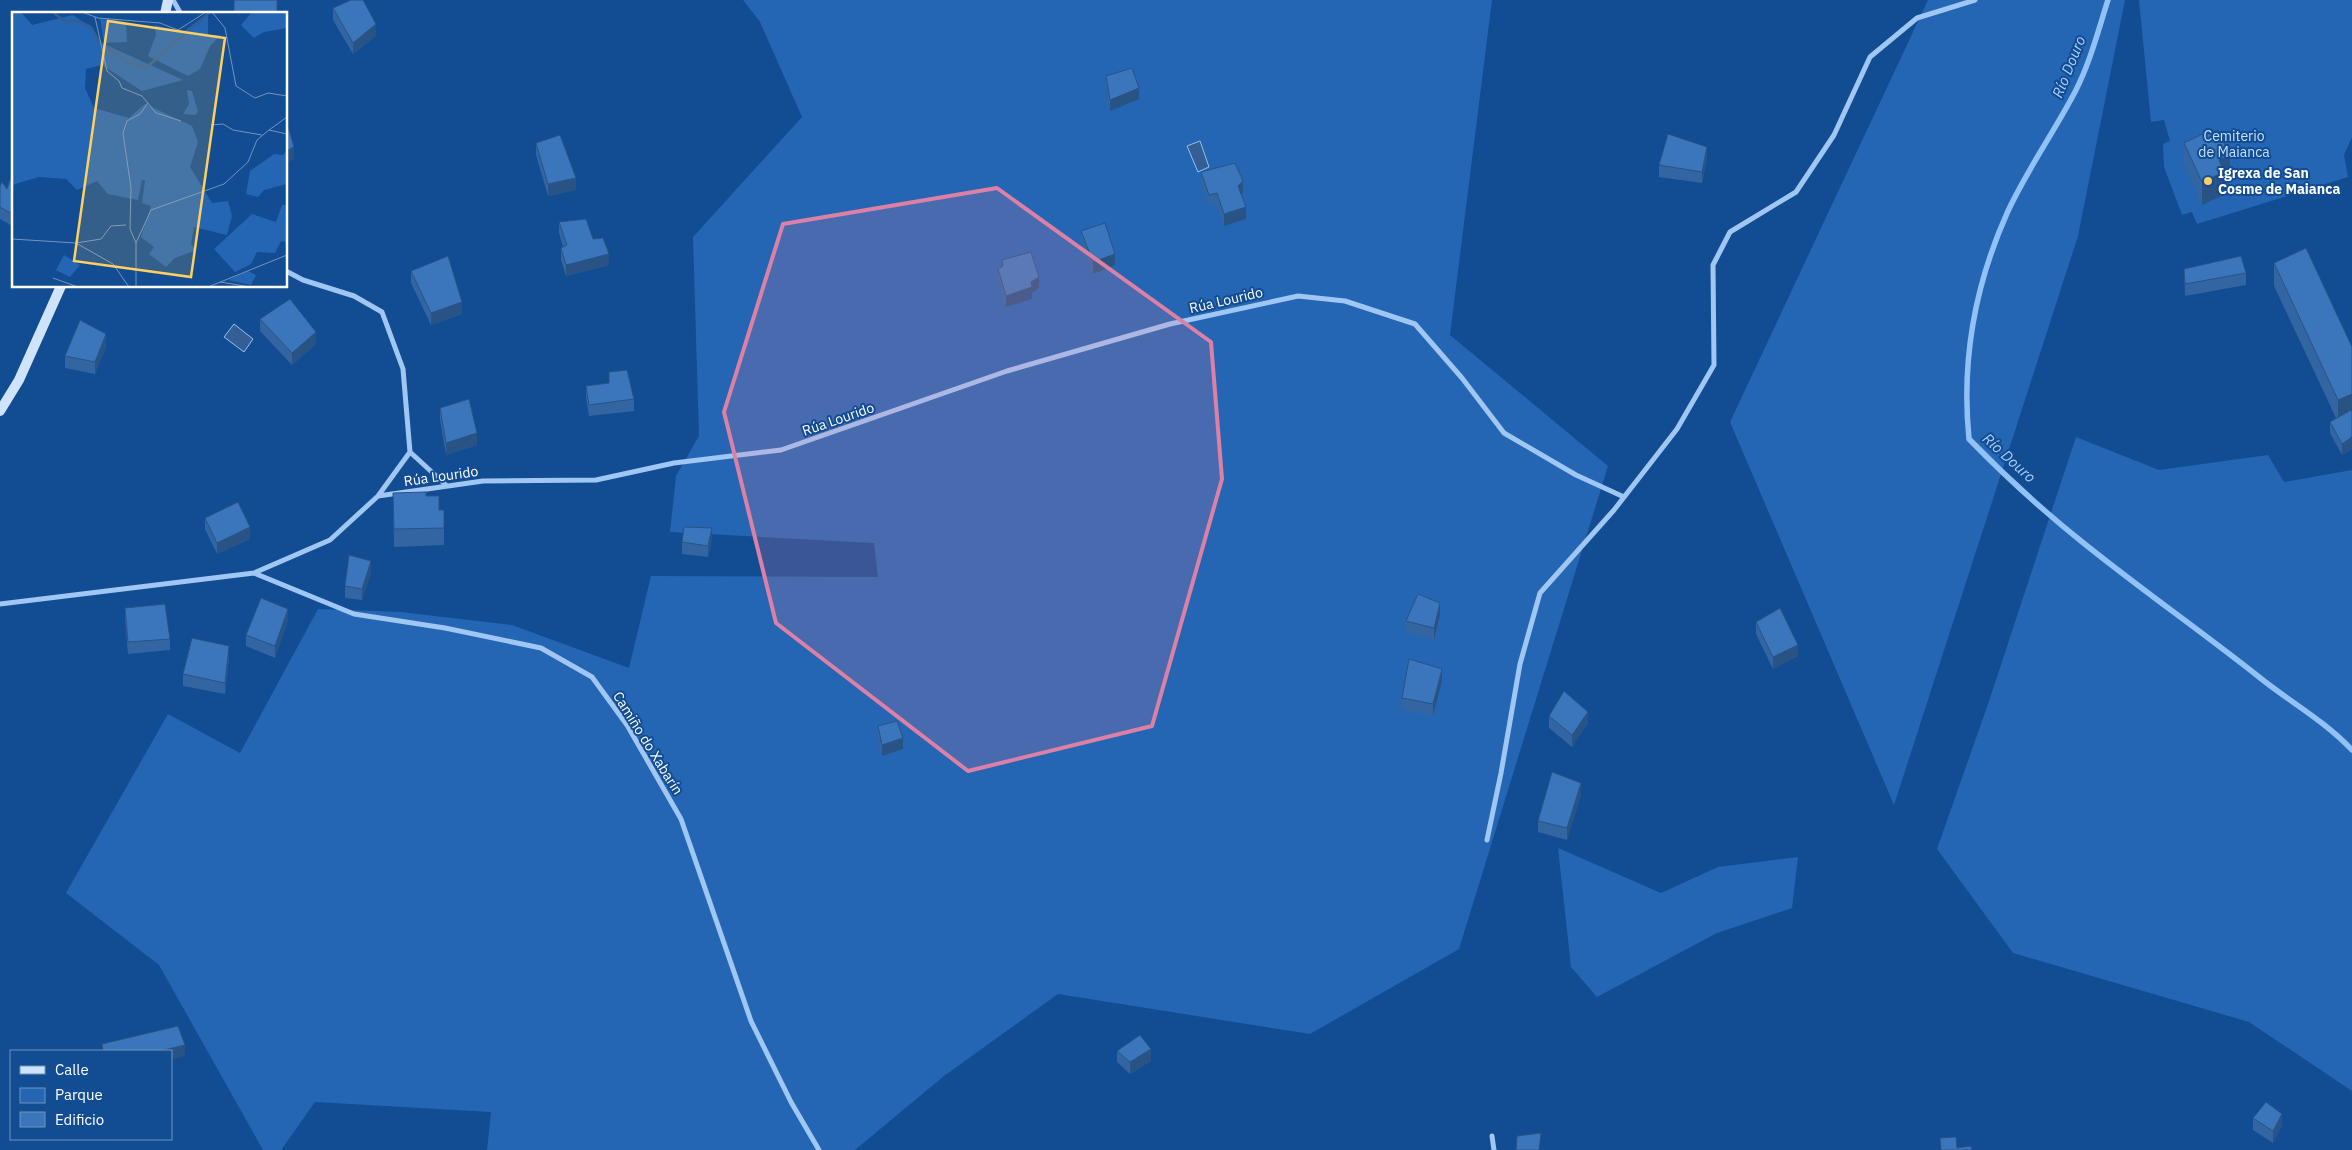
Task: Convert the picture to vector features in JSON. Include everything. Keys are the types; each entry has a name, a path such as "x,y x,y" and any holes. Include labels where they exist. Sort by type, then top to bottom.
{"main road":[{"path":"0,410 19,380 60,288"}],"street":[{"path":"173,0 180,12"},
{"path":"1487,840 1520,664 1540,593 1624,497 1677,429 1714,365 1713,265 1730,232 1796,192 1834,135 1870,57 1918,18 1975,0"},
{"path":"0,604 254,573 330,540 378,496 410,452 403,368 382,312 354,296 303,280 288,272"},
{"name":"Rúa Lourido","path":"378,496 483,481 596,480 674,463 781,450 1007,371 1170,324 1298,296 1345,301 1415,324 1462,378 1504,433 1576,475 1624,497"},
{"path":"410,452 446,486"},
{"name":"Camiño do Xabarín","path":"254,573 354,614 445,628 542,648 592,676 627,725 681,819 751,1021 792,1102 819,1150"},
{"path":"1492,1136 1494,1150"}],"highlighted area":[{"path":"997,188 1211,342 1222,479 1152,726 968,771 776,623 724,412 783,224"}],"green space":[{"path":"743,0 1492,0 1450,335 1608,466 1459,949 1310,1034 1058,994 944,1076 855,1150 487,1150 491,1112 315,1102 281,1150 263,1150 159,965 66,893 168,714 240,753 318,609 401,612 512,625 629,668 651,576 878,577 874,543 670,532 676,476 699,436 693,237 802,117 760,22"},
{"path":"1928,0 2125,0 2078,236 1894,805 1730,422"},
{"name":"Cemiterio de Maianca","path":"2139,0 2352,0 2352,137 2344,155 2348,177 2197,224 2192,212 2182,215 2164,167 2163,144 2170,141 2164,120 2151,122"},
{"path":"2076,437 2159,470 2268,455 2284,482 2352,470 2352,1091 2249,1022 2013,953 1937,849 1988,704"},
{"path":"1558,848 1661,893 1718,867 1798,857 1792,908 1717,933 1597,997 1571,967"}],"shaded area":[{"path":"1200,141 1209,167 1198,172 1187,146"},
{"path":"234,324 253,339 244,352 224,337"}],"building":[{"path":"234,0 277,0 277,12 234,12"},
{"path":"351,0 363,0 376,24 353,43 333,8"},
{"path":"1132,68 1139,88 1110,100 1106,76"},
{"path":"288,127 294,147 288,150"},
{"path":"2218,130 2230,155 2219,160 2224,172 2202,182 2184,143 2207,132 2207,134"},
{"path":"1668,134 1707,147 1702,172 1659,165"},
{"path":"560,135 576,178 548,184 536,143"},
{"path":"1235,163 1243,181 1238,186 1246,207 1224,214 1217,193 1209,195 1201,172"},
{"path":"12,174 12,214 0,207 0,186 2,182 7,189"},
{"path":"586,219 593,239 603,238 609,254 566,265 561,248 567,245 559,222"},
{"path":"1105,223 1115,254 1093,262 1081,231"},
{"path":"2306,248 2352,347 2352,394 2338,400 2274,263"},
{"path":"1031,252 1039,277 1031,282 1032,287 1006,296 998,269 1003,266 1002,260"},
{"path":"448,256 462,302 431,313 411,271"},
{"path":"2241,256 2246,273 2185,284 2184,269"},
{"path":"290,299 316,332 292,353 260,319"},
{"path":"80,320 106,334 95,362 65,356"},
{"path":"627,370 634,399 589,405 586,386 609,383 609,372"},
{"path":"469,399 477,433 446,443 440,408"},
{"path":"2351,410 2352,437 2342,444 2330,422"},
{"path":"426,492 426,496 439,496 439,510 444,510 444,528 394,529 393,493"},
{"path":"238,502 250,527 217,543 205,518"},
{"path":"684,527 712,528 708,546 682,542"},
{"path":"349,555 371,561 362,589 345,586"},
{"path":"1418,594 1440,603 1434,628 1406,621"},
{"path":"261,598 288,609 275,646 246,635"},
{"path":"165,604 170,639 128,642 125,608"},
{"path":"1780,608 1798,645 1773,657 1756,622"},
{"path":"192,638 229,646 225,683 183,674"},
{"path":"1409,659 1442,669 1433,704 1402,698"},
{"path":"1564,691 1588,712 1572,735 1549,716"},
{"path":"897,721 903,738 882,745 878,726"},
{"path":"1552,772 1581,783 1567,828 1538,821"},
{"path":"178,1026 185,1045 164,1050 103,1050 102,1044"},
{"path":"1140,1035 1151,1049 1130,1062 1117,1051"},
{"path":"2266,1102 2282,1114 2273,1131 2253,1118"},
{"path":"1541,1133 1539,1150 1516,1150 1517,1136"},
{"path":"1956,1137 1957,1148 1971,1146 1972,1150 1941,1150 1940,1138"}],"waterway":[{"name":"Río Douro","path":"2108,0 2080,81 2015,196 1987,266 1973,322 1969,351 1967,380 1969,439 2023,492 2081,541 2319,721 2352,750"}],"place":[{"name":"Igrexa de San Cosme de Maianca","path":"2208,181"}]}
